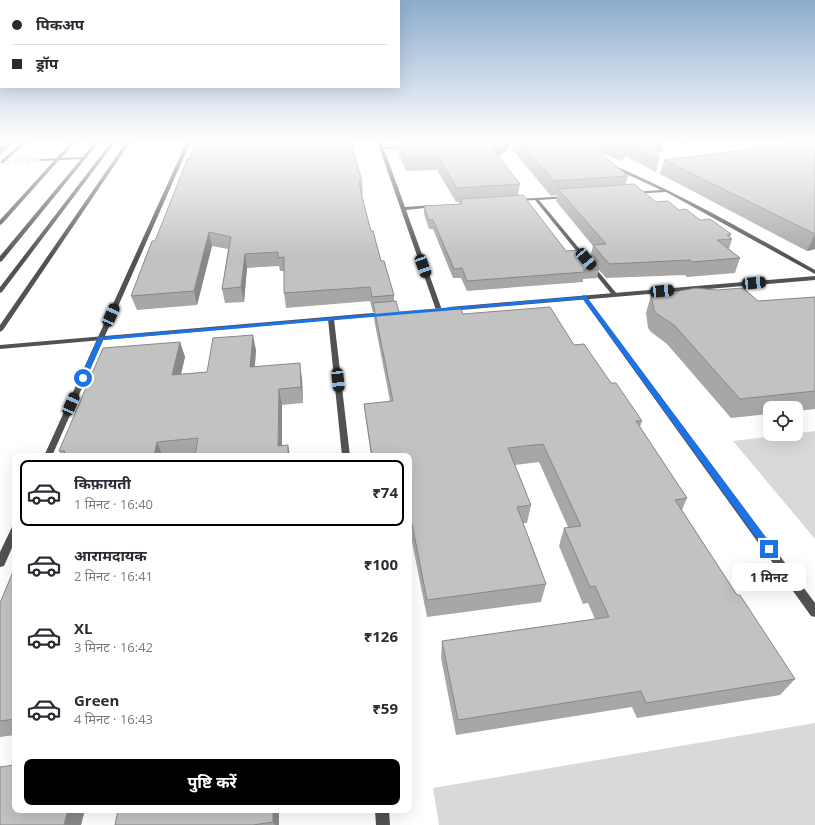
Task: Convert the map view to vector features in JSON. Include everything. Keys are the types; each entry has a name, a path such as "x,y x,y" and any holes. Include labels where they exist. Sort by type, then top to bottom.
{"street":[{"path":"0,223 39,180"},
{"path":"0,260 66,180"},
{"path":"0,291 85,180"},
{"path":"0,330 103,180"},
{"path":"49,453 172,180"},
{"path":"393,180 439,310"},
{"path":"642,180 666,190 815,272"},
{"path":"628,193 666,190"},
{"path":"512,201 574,196"},
{"path":"536,199 616,295"},
{"path":"403,208 442,206"},
{"path":"431,310 815,278"},
{"path":"584,298 815,612"},
{"path":"0,347 393,314"},
{"path":"332,319 346,453"},
{"path":"0,563 12,537"},
{"path":"382,813 383,825"}],"shaded area":[{"path":"815,431 815,539 733,441 763,437 763,441 803,441 803,432"},
{"path":"815,723 815,825 439,825 433,788"}],"building":[{"path":"179,180 362,180 362,181 359,181 371,231 373,231 381,261 384,261 394,295 372,297 370,287 284,293 284,257 278,258 278,252 245,254 241,287 222,289 231,237 209,232 194,291 131,296 152,241 155,241"},
{"path":"452,180 516,180 520,184 457,188"},
{"path":"553,180 576,180 554,181"},
{"path":"704,180 815,180 815,234"},
{"path":"634,184 656,202 668,201 679,210 686,209 700,220 710,219 731,234 727,235 732,239 717,240 740,258 692,262 690,260 609,264 593,245 606,244 558,189"},
{"path":"523,195 566,251 583,250 599,269 583,270 585,272 467,281 462,268 454,269 433,220 429,220 424,206 462,204 460,199"},
{"path":"696,288 717,290 743,288 758,301 815,297 815,391 740,399 674,325 657,314 654,310 651,295 677,293 679,291"},
{"path":"396,301 399,312 460,307 463,314 550,307 574,345 584,344 611,383 616,383 642,421 636,421 687,498 675,500 737,595 740,595 795,679 646,703 641,691 458,720 442,641 609,617 595,586 590,587 564,528 581,526 543,444 508,448 531,505 517,507 546,584 427,600 412,524 412,453 372,453 364,404 393,401 373,303"},
{"path":"253,335 250,367 300,363 301,387 279,389 278,446 288,445 288,453 196,453 198,438 157,442 155,453 64,453 65,451 59,451 103,348 180,342 172,375 207,372 213,338"},
{"path":"12,574 12,719 0,721 0,603"},
{"path":"12,765 12,813 67,813 64,825 0,825 0,767"},
{"path":"117,813 273,813 273,822 253,825 115,825"}],"route":[{"path":"83,378 101,338 584,298 769,549"}]}
